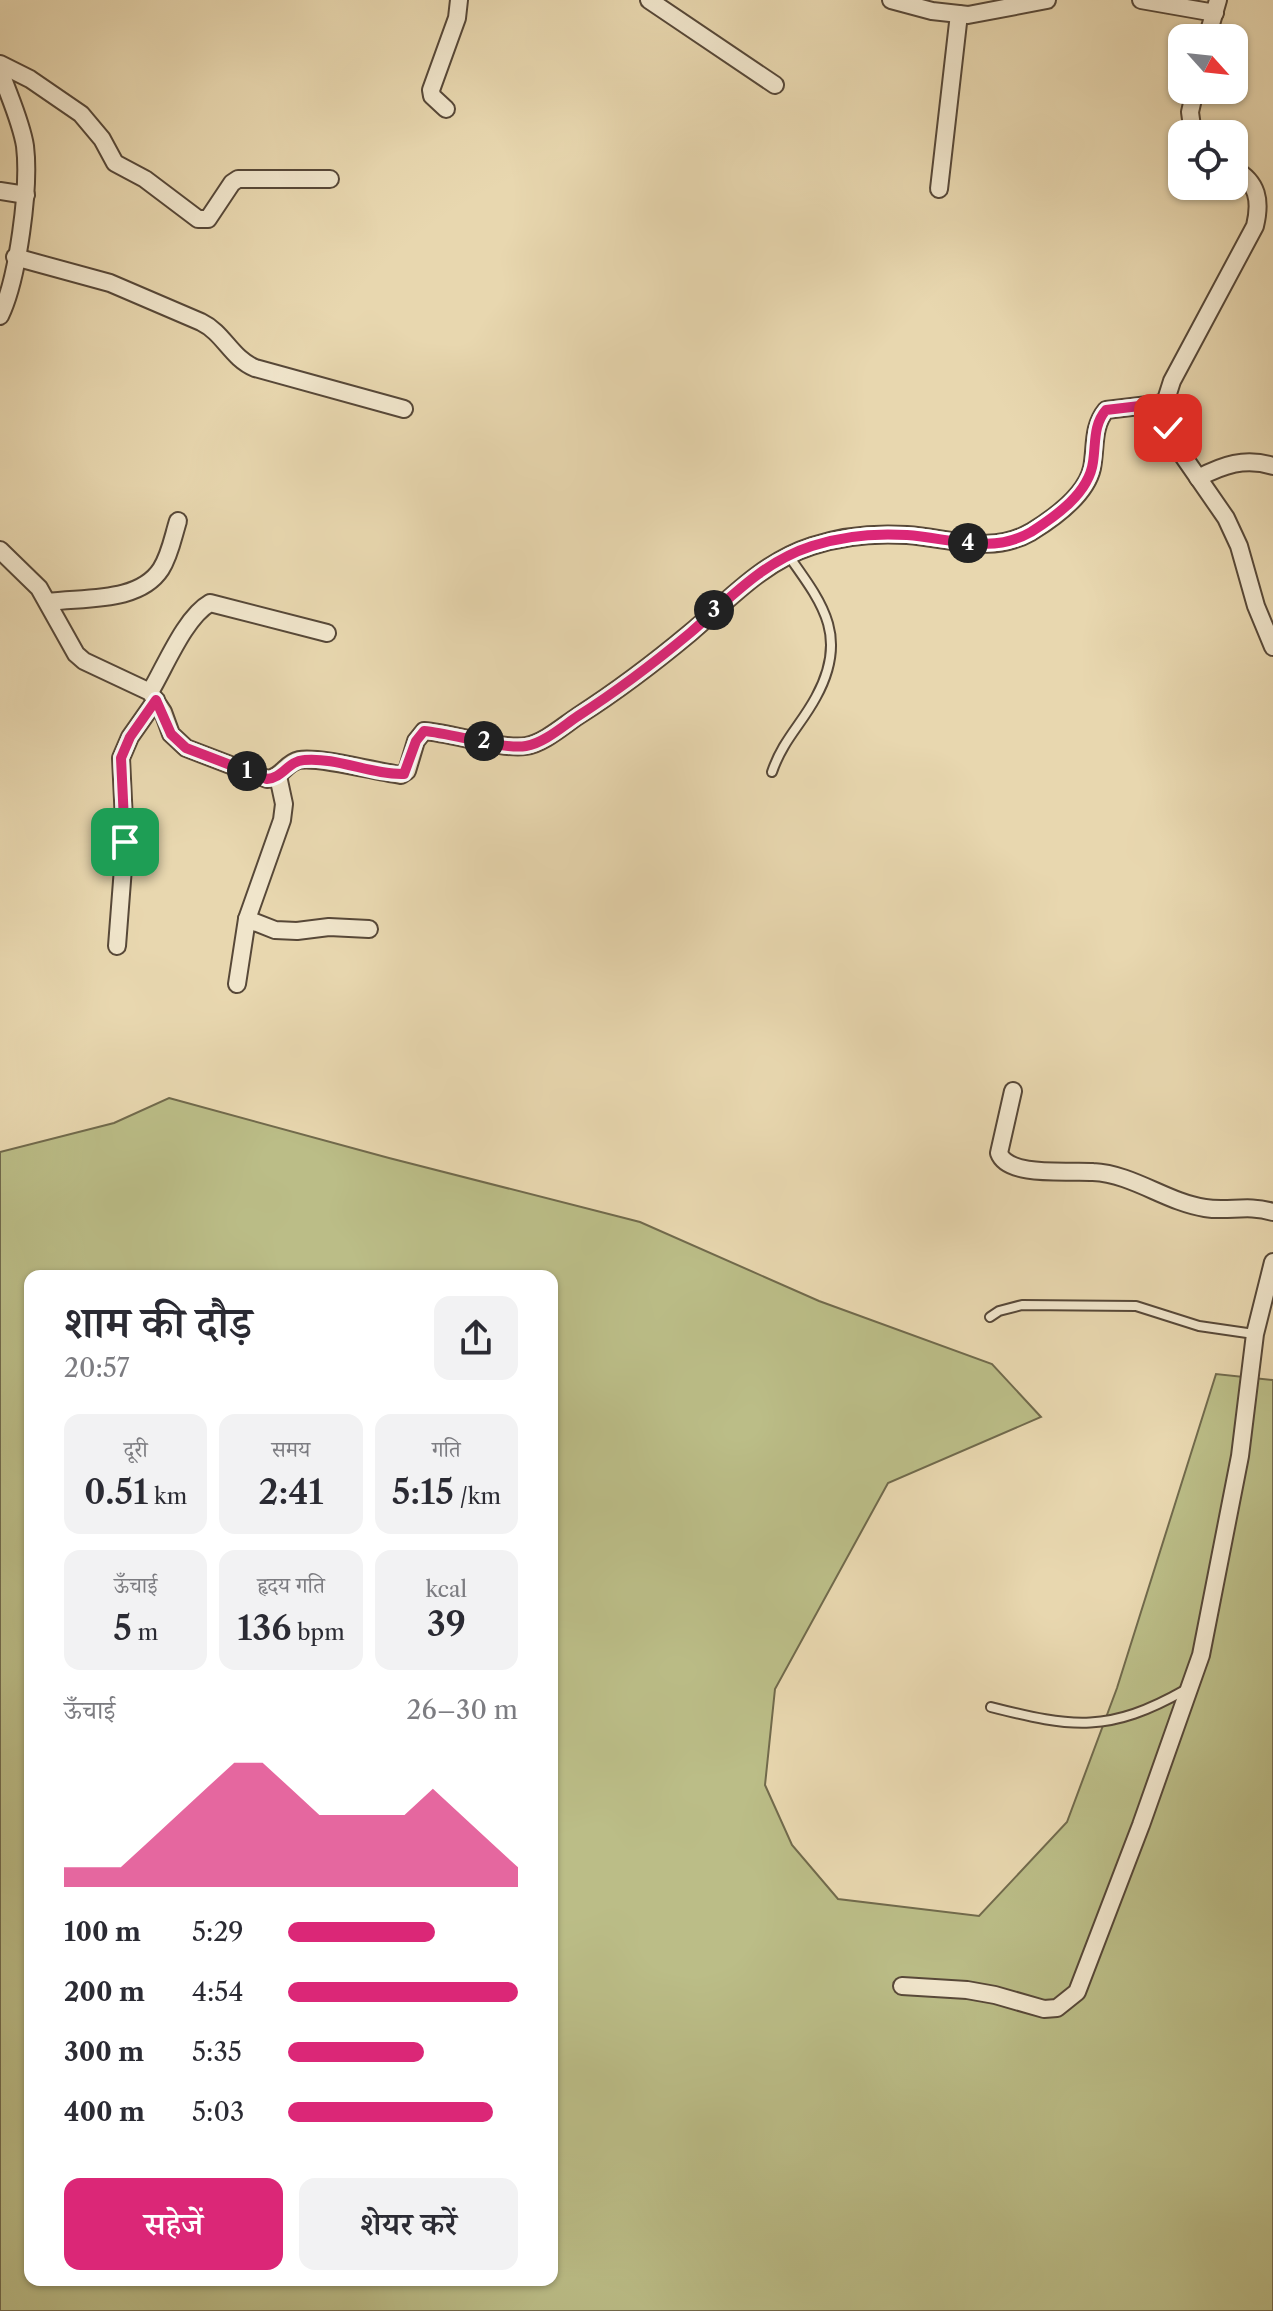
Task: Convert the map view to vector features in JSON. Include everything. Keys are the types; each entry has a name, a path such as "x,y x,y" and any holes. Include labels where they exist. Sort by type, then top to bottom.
{"street":[{"path":"446,109 432,96 431,90 457,18 459,0"},
{"path":"649,0 775,85"},
{"path":"891,0 932,11 959,14 990,12 1047,0"},
{"path":"1141,0 1216,7"},
{"path":"939,189 959,14"},
{"path":"0,64 30,79 81,114 102,139 115,163 145,179 198,219 208,219 238,179 330,179"},
{"path":"0,70 24,143 26,195 9,291 0,316"},
{"path":"1248,178 1266,203 1172,381 1165,403 1168,428 1233,532 1256,606 1273,647"},
{"path":"0,191 26,195"},
{"path":"15,257 110,283 201,322 214,331 241,362 255,368 404,409"},
{"path":"0,550 32,581 48,602 69,644 84,661 153,696 171,734 186,748 267,779 278,776 293,762 309,759 404,774 416,741 424,731 518,746 531,745 632,680 751,578 788,554 837,539 871,535 908,535 980,545 1013,541 1043,523 1085,487 1093,464 1096,429 1106,410 1165,403"},
{"path":"1198,478 1234,463 1250,461 1273,466"},
{"path":"48,602 125,594 149,584 165,561 178,521"},
{"path":"117,946 125,842 121,758 187,628 202,608 210,603 327,633"},
{"path":"237,984 247,919 282,820 284,804 278,776"},
{"path":"247,919 275,930 329,927 369,929"},
{"path":"1013,1091 999,1153 1010,1166 1112,1174 1194,1206 1210,1209 1247,1206 1273,1212"},
{"path":"902,1986 967,1990 1044,2009 1057,2008 1077,1992 1201,1655 1240,1456 1255,1334 1273,1262"}],"lane":[{"path":"772,772 779,750 816,697 832,648 820,598 788,554"},
{"path":"990,1317 999,1311 1022,1305 1136,1306 1199,1326 1255,1334"},
{"path":"991,1707 1055,1723 1094,1724 1144,1712 1189,1688"}],"green space":[{"path":"169,1098 640,1222 819,1301 992,1364 1041,1417 888,1483 775,1689 765,1785 792,1845 838,1899 979,1916 1067,1822 1117,1688 1216,1374 1273,1380 1273,2311 0,2311 0,1152 114,1123"}],"route":[{"path":"125,842 120,771 123,748 156,700 171,734 186,748 267,779 283,773 293,762 309,759 404,774 416,741 424,731 525,747 546,737 632,680 751,578 788,554 837,539 871,535 908,535 980,545 1013,541 1033,531 1085,487 1093,464 1096,429 1106,410 1165,403 1168,428"}]}
